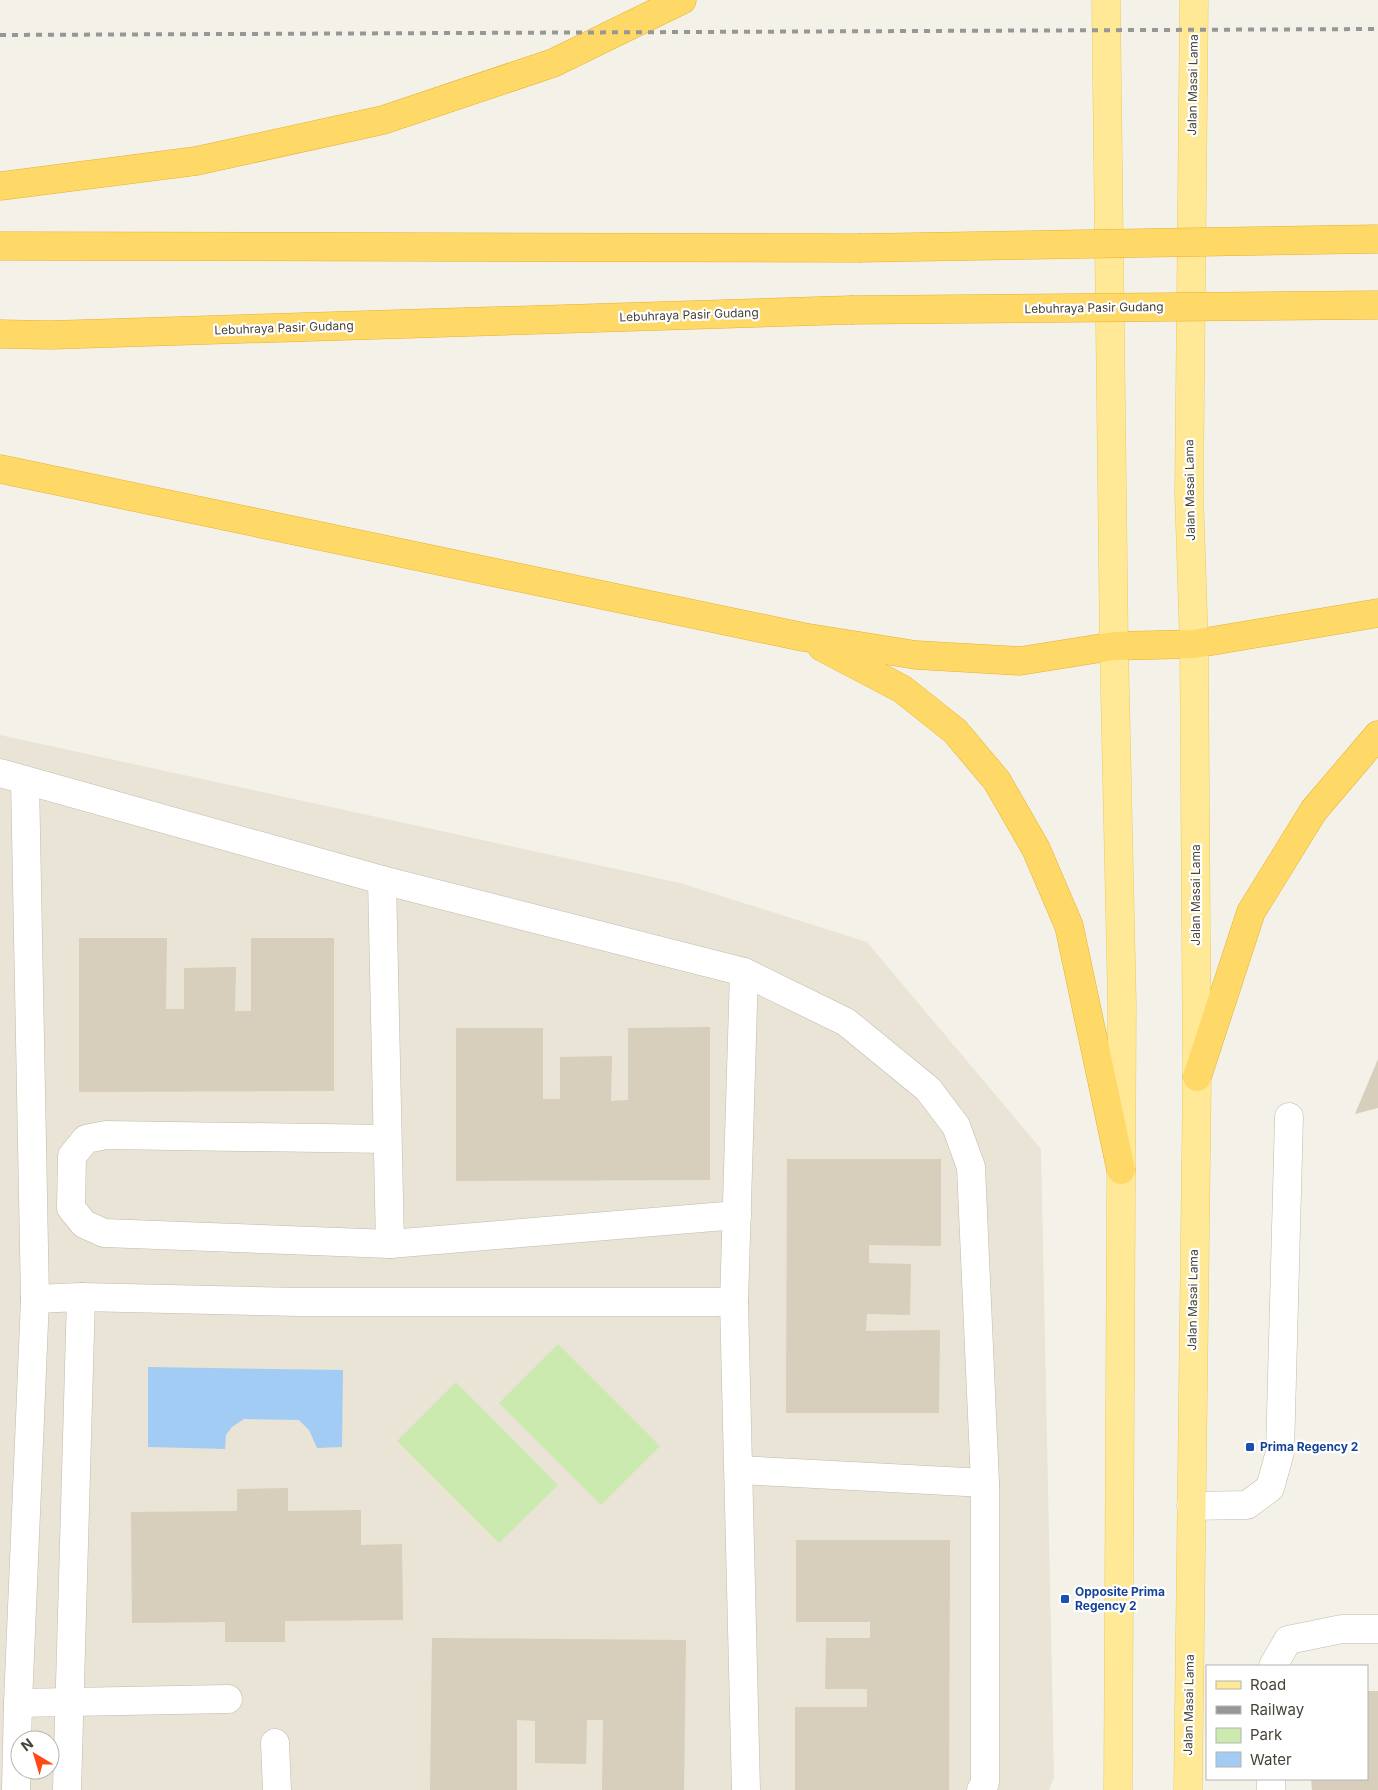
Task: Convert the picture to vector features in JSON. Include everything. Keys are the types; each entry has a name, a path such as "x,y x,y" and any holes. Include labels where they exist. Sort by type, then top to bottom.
{"highway":[{"path":"0,186 196,161 383,120 553,63 682,0"},
{"path":"0,246 858,248 1378,239"},
{"name":"Lebuhraya Pasir Gudang","path":"0,334 50,335 850,310 1378,305"},
{"path":"0,469 803,637 916,655 1020,661 1114,646 1194,644 1378,613"},
{"path":"803,637 902,689 955,731 997,781 1036,850 1069,926 1121,1170"},
{"path":"1197,1077 1251,912 1314,810 1378,735"}],"main road":[{"path":"1106,0 1114,646 1122,1005 1116,1785"},
{"name":"Jalan Masai Lama","path":"1188,1790 1197,1077 1194,644 1188,494 1194,0"}],"lane":[{"path":"16,1790 35,1299 13,776 382,880 744,972 846,1022 928,1089 956,1126 972,1167 985,1483 984,1782 981,1790"},
{"path":"382,880 390,1244"},
{"path":"744,972 734,1302 746,1790"},
{"path":"1191,1506 1247,1505 1270,1488 1280,1452 1289,1116"},
{"path":"387,1139 106,1135 86,1139 72,1156 71,1208 84,1224 104,1232 390,1244 737,1215"},
{"path":"35,1299 82,1297 299,1302 734,1302"},
{"path":"67,1790 68,1701 82,1297"},
{"path":"739,1470 985,1483"},
{"path":"1274,1665 1288,1640 1342,1629 1378,1629"},
{"path":"18,1703 228,1699"},
{"path":"274,1743 277,1790"}],"shaded area":[{"path":"0,735 680,883 867,942 1041,1149 1054,1778 1049,1790 0,1790"}],"green space":[{"path":"558,1344 660,1446 601,1505 499,1403"},
{"path":"456,1382 558,1485 499,1543 397,1441"}],"water":[{"path":"148,1367 343,1370 342,1447 317,1448 309,1430 299,1420 244,1419 232,1427 226,1435 225,1449 148,1447"}],"building":[{"path":"79,938 167,938 166,1009 184,1009 184,968 236,967 235,1011 251,1011 251,938 334,938 334,1091 79,1092"},
{"path":"710,1027 710,1180 456,1181 456,1028 543,1028 543,1099 560,1099 560,1057 612,1056 611,1101 628,1100 628,1028"},
{"path":"1378,1059 1378,1108 1355,1114"},
{"path":"787,1159 941,1159 941,1246 869,1245 869,1263 911,1264 910,1315 867,1314 866,1331 940,1330 939,1413 786,1413"},
{"path":"288,1488 288,1511 361,1510 361,1545 402,1544 403,1620 285,1621 285,1642 225,1642 225,1622 132,1623 131,1512 237,1511 237,1489"},
{"path":"796,1540 950,1540 949,1790 795,1790 795,1707 867,1707 867,1689 825,1689 826,1638 870,1638 870,1622 796,1622"},
{"path":"432,1638 686,1640 684,1790 602,1790 603,1720 587,1720 586,1764 535,1763 535,1721 517,1720 517,1790 430,1790"},
{"path":"1368,1691 1378,1691 1378,1790 1312,1790 1311,1780 1368,1780"}],"railway":[{"path":"0,35 1378,29"}],"place":[{"name":"Prima Regency 2","path":"1250,1447"},
{"name":"Opposite Prima Regency 2","path":"1065,1599"}]}
